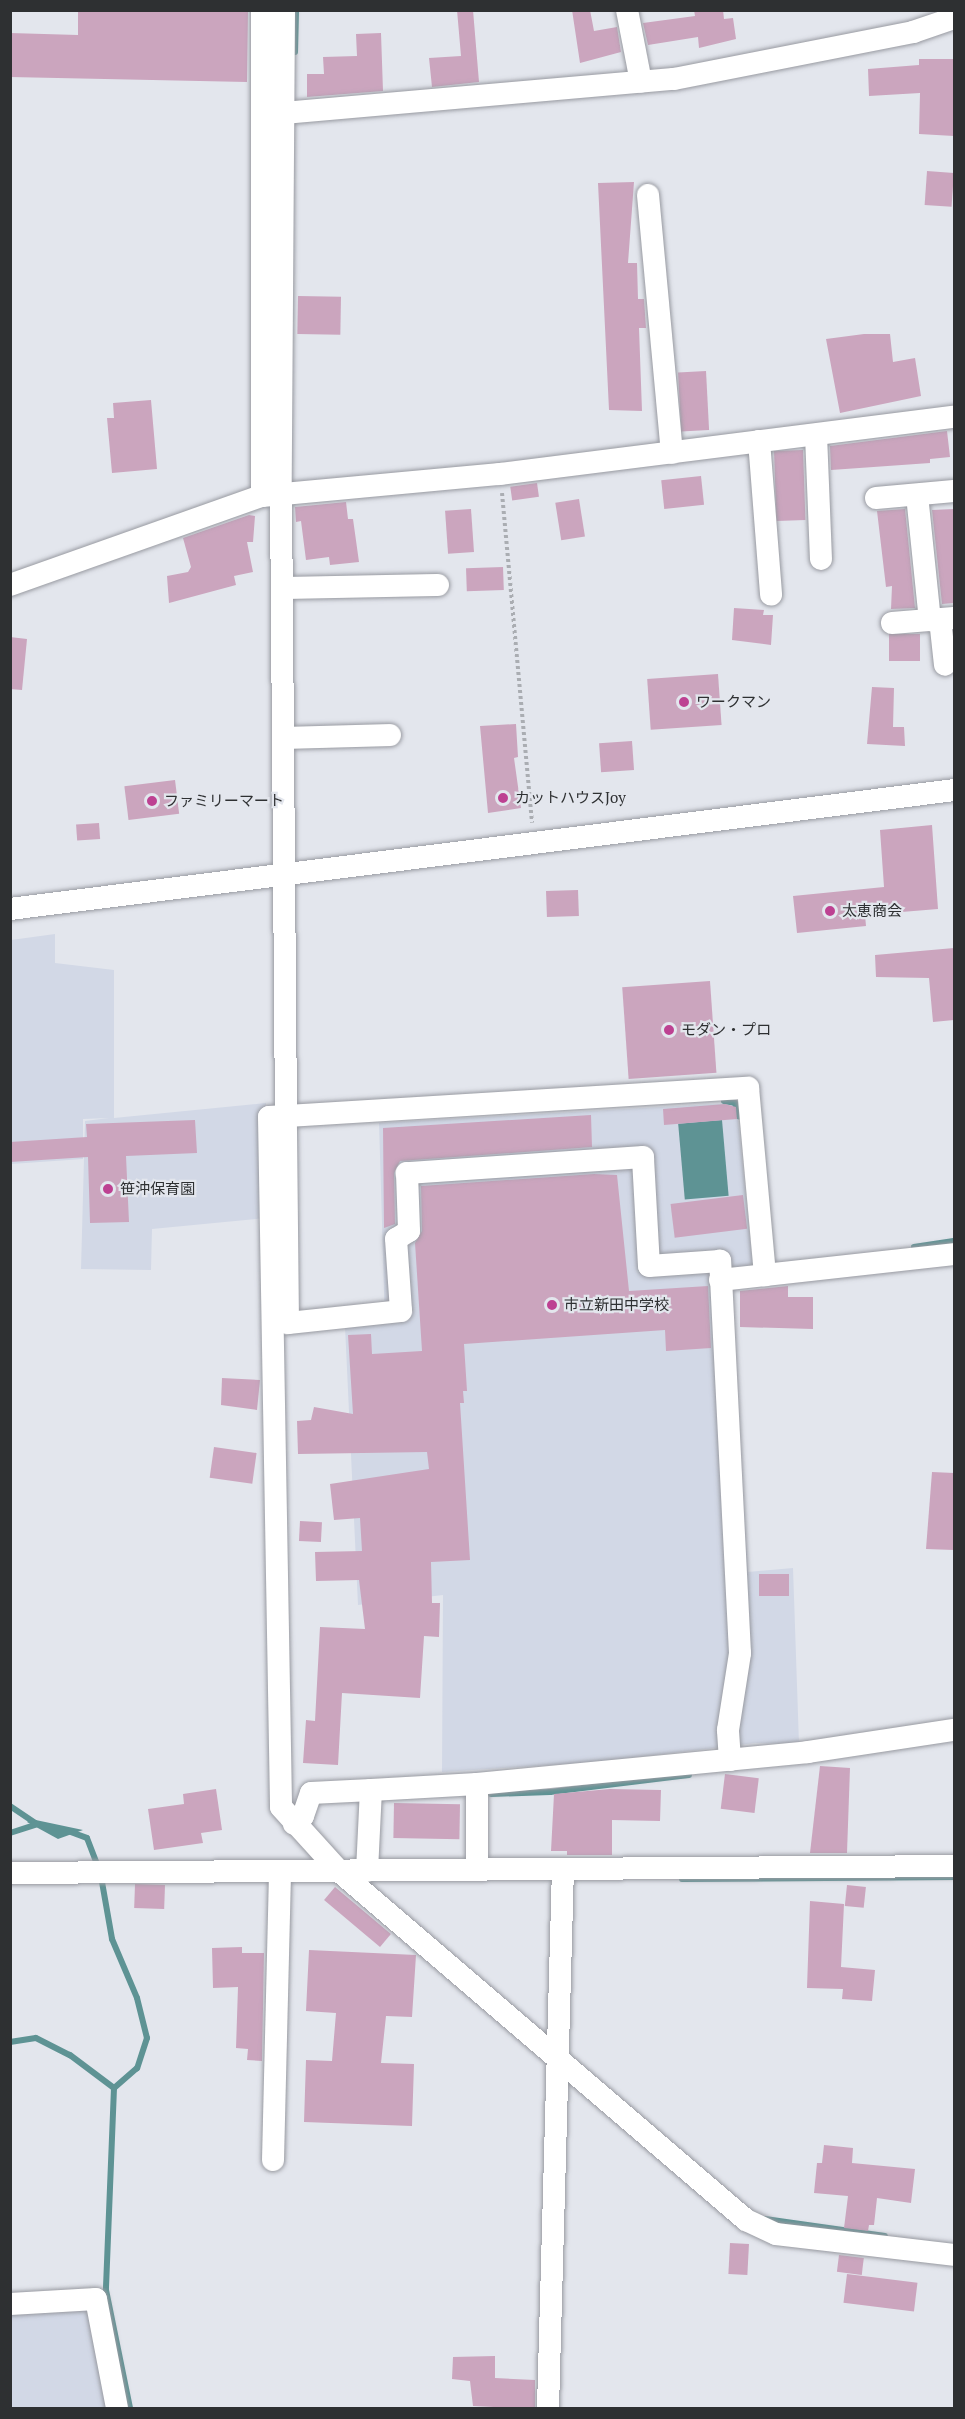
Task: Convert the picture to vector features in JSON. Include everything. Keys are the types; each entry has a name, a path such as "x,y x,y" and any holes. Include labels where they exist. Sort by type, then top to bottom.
{"street":[{"path":"262,10 271,495 283,588 284,875 294,1115 288,1323 401,1311 396,1239 409,1231 407,1173 642,1157 650,1266 720,1261 740,1653 728,1730 730,1760"},
{"path":"271,495 284,10"},
{"path":"627,10 641,82"},
{"path":"283,113 641,82 913,32 954,18"},
{"path":"648,195 672,453"},
{"path":"10,585 271,495 500,474 954,417"},
{"path":"816,435 821,558"},
{"path":"759,441 771,595"},
{"path":"876,498 954,491"},
{"path":"917,495 942,619 945,665"},
{"path":"283,588 438,585"},
{"path":"892,623 942,619"},
{"path":"285,738 390,735"},
{"path":"10,909 954,790"},
{"path":"765,1267 748,1088 269,1117 281,1807 299,1820 340,1872 559,2057 746,2220 776,2235 954,2255"},
{"path":"720,1280 765,1267 954,1254"},
{"path":"299,1820 311,1793 371,1796 730,1760 954,1730"},
{"path":"477,1784 477,1870"},
{"path":"367,1871 371,1796"},
{"path":"10,1873 477,1870 563,1876 954,1866"},
{"path":"273,2160 280,1872"},
{"path":"548,2409 563,1876"},
{"path":"10,2304 96,2299 117,2409"}],"path":[{"path":"500,474 534,843"}],"shaded area":[{"path":"55,934 55,963 114,970 114,1118 266,1103 266,1218 152,1229 151,1270 81,1269 85,1121 109,1118 83,1119 83,1159 11,1164 11,940"},
{"path":"730,1103 737,1110 753,1269 729,1272 748,1572 793,1568 799,1744 755,1743 597,1762 442,1772 443,1595 358,1605 345,1326 385,1323 379,1123"},
{"path":"87,2304 112,2408 11,2408 11,2309"}],"water":[{"path":"722,1120 729,1196 685,1200 678,1124"},
{"path":"31,1819 83,1830 58,1839 27,1822"}],"building":[{"path":"78,10 248,10 247,82 10,77 10,33 78,35"},
{"path":"457,10 473,10 479,82 432,87 429,58 461,56"},
{"path":"572,10 590,10 594,31 617,27 621,52 580,63"},
{"path":"694,10 723,10 724,19 733,18 736,39 699,48 698,37 648,45 643,23 695,16"},
{"path":"381,33 383,91 307,97 307,74 324,74 323,57 357,56 356,34"},
{"path":"919,59 954,59 954,136 919,134 920,93 869,96 868,69 919,65"},
{"path":"927,171 954,173 952,207 925,205"},
{"path":"634,182 628,263 637,263 638,299 644,299 646,328 639,328 642,411 609,410 598,183"},
{"path":"298,296 341,297 340,335 297,334"},
{"path":"864,334 890,334 893,362 915,358 921,396 840,413 826,339"},
{"path":"706,371 709,430 681,431 678,372"},
{"path":"151,400 157,469 112,473 107,418 114,418 113,403"},
{"path":"947,431 950,457 930,459 930,463 831,470 830,446"},
{"path":"803,450 805,520 776,521 774,451"},
{"path":"701,476 704,505 664,509 661,480"},
{"path":"537,483 539,497 512,501 510,487"},
{"path":"579,499 585,537 561,540 555,503"},
{"path":"346,502 348,519 353,519 359,562 330,565 329,557 306,560 301,521 296,522 295,507"},
{"path":"471,509 474,552 448,554 445,511"},
{"path":"905,509 915,608 891,609 892,586 886,587 877,511"},
{"path":"954,509 954,603 942,604 932,510"},
{"path":"249,515 255,516 253,542 247,542 253,572 234,576 236,585 169,603 167,576 188,572 191,567 183,538"},
{"path":"503,567 504,590 467,591 466,568"},
{"path":"734,608 764,610 763,615 773,615 771,645 732,640"},
{"path":"889,634 920,634 920,661 889,661"},
{"path":"10,637 27,639 22,690 10,689"},
{"name":"ワークマン","path":"718,674 722,725 651,730 647,679"},
{"path":"872,687 894,688 893,727 904,727 905,746 867,744"},
{"path":"516,724 518,757 514,758 521,808 488,813 480,726"},
{"path":"632,741 634,770 601,772 599,743"},
{"name":"ファミリーマート","path":"175,780 179,814 129,820 124,786"},
{"path":"99,823 100,839 77,841 76,825"},
{"path":"932,825 938,909 865,915 866,926 797,933 793,896 884,887 880,830"},
{"path":"578,890 579,916 547,917 546,891"},
{"path":"954,948 954,1020 933,1022 929,978 876,977 875,955"},
{"name":"モダン・プロ","path":"710,981 716,1073 629,1079 622,987"},
{"path":"725,1104 736,1107 737,1119 664,1125 663,1109"},
{"path":"591,1115 592,1147 400,1161 394,1173 395,1224 384,1228 383,1128"},
{"name":"笹沖保育園","path":"195,1120 197,1153 126,1156 129,1222 90,1223 88,1157 10,1162 10,1142 87,1137 86,1124"},
{"path":"594,1174 617,1175 629,1291 708,1286 711,1348 666,1351 665,1330 464,1344 467,1391 463,1391 464,1403 460,1403 470,1560 431,1562 432,1603 440,1603 439,1637 424,1636 420,1698 342,1693 338,1765 303,1763 306,1720 315,1721 320,1627 365,1629 359,1580 316,1581 315,1552 362,1551 360,1518 334,1520 330,1484 429,1469 427,1452 298,1454 297,1421 311,1420 314,1407 353,1414 348,1335 371,1334 372,1354 422,1351 415,1243 422,1231 421,1186"},
{"path":"743,1195 747,1229 675,1238 671,1204"},
{"path":"788,1286 788,1297 813,1297 813,1329 740,1327 740,1291"},
{"path":"222,1378 260,1380 257,1410 221,1405"},
{"path":"214,1447 257,1453 252,1484 210,1478"},
{"path":"932,1472 954,1473 954,1550 926,1549"},
{"path":"300,1521 322,1522 321,1542 299,1541"},
{"path":"759,1574 789,1574 789,1596 759,1596"},
{"path":"820,1766 850,1768 847,1853 810,1853"},
{"path":"725,1774 759,1778 754,1813 721,1809"},
{"path":"216,1789 222,1830 201,1833 203,1843 154,1850 148,1809 184,1804 183,1794"},
{"path":"610,1789 661,1790 660,1821 612,1820 612,1855 567,1855 567,1851 551,1851 554,1794"},
{"path":"394,1803 460,1804 459,1839 393,1838"},
{"path":"135,1884 165,1885 164,1909 134,1908"},
{"path":"847,1885 866,1887 864,1908 845,1906"},
{"path":"335,1887 391,1934 380,1947 324,1900"},
{"path":"810,1901 844,1904 841,1967 875,1970 872,2001 842,1999 843,1989 807,1988"},
{"path":"242,1947 242,1953 264,1953 262,2061 247,2060 248,2049 236,2048 238,1987 213,1988 212,1948"},
{"path":"309,1950 416,1955 412,2017 386,2016 381,2063 414,2064 412,2126 304,2122 306,2060 332,2061 336,2013 306,2011"},
{"path":"824,2145 853,2148 852,2163 915,2169 911,2203 877,2198 874,2225 869,2225 868,2231 844,2228 848,2196 814,2193 817,2163 822,2163"},
{"path":"730,2243 749,2244 747,2275 728,2274"},
{"path":"839,2255 864,2258 862,2275 837,2272"},
{"path":"847,2274 917,2283 914,2311 843,2303"},
{"path":"495,2356 495,2378 535,2380 535,2409 473,2406 470,2381 452,2379 453,2357"}],"waterway":[{"path":"295,52 296,10"},
{"path":"724,1101 735,1103 739,1116"},
{"path":"914,1247 954,1241"},
{"path":"491,1794 550,1792 689,1775"},
{"path":"10,1806 35,1823"},
{"path":"10,1833 37,1824"},
{"path":"68,1831 87,1838 96,1861"},
{"path":"682,1879 954,1877"},
{"path":"102,1882 112,1939 137,1998 147,2038 137,2068 114,2088 106,2290 130,2408"},
{"path":"10,2042 36,2038 70,2055 114,2088"},
{"path":"765,2219 885,2236"}],"place":[{"name":"ワークマン","path":"684,702"},
{"name":"カットハウスJoy","path":"503,798"},
{"name":"ファミリーマート","path":"152,801"},
{"name":"太恵商会","path":"830,911"},
{"name":"モダン・プロ","path":"669,1030"},
{"name":"笹沖保育園","path":"108,1189"},
{"name":"市立新田中学校","path":"552,1305"}]}
